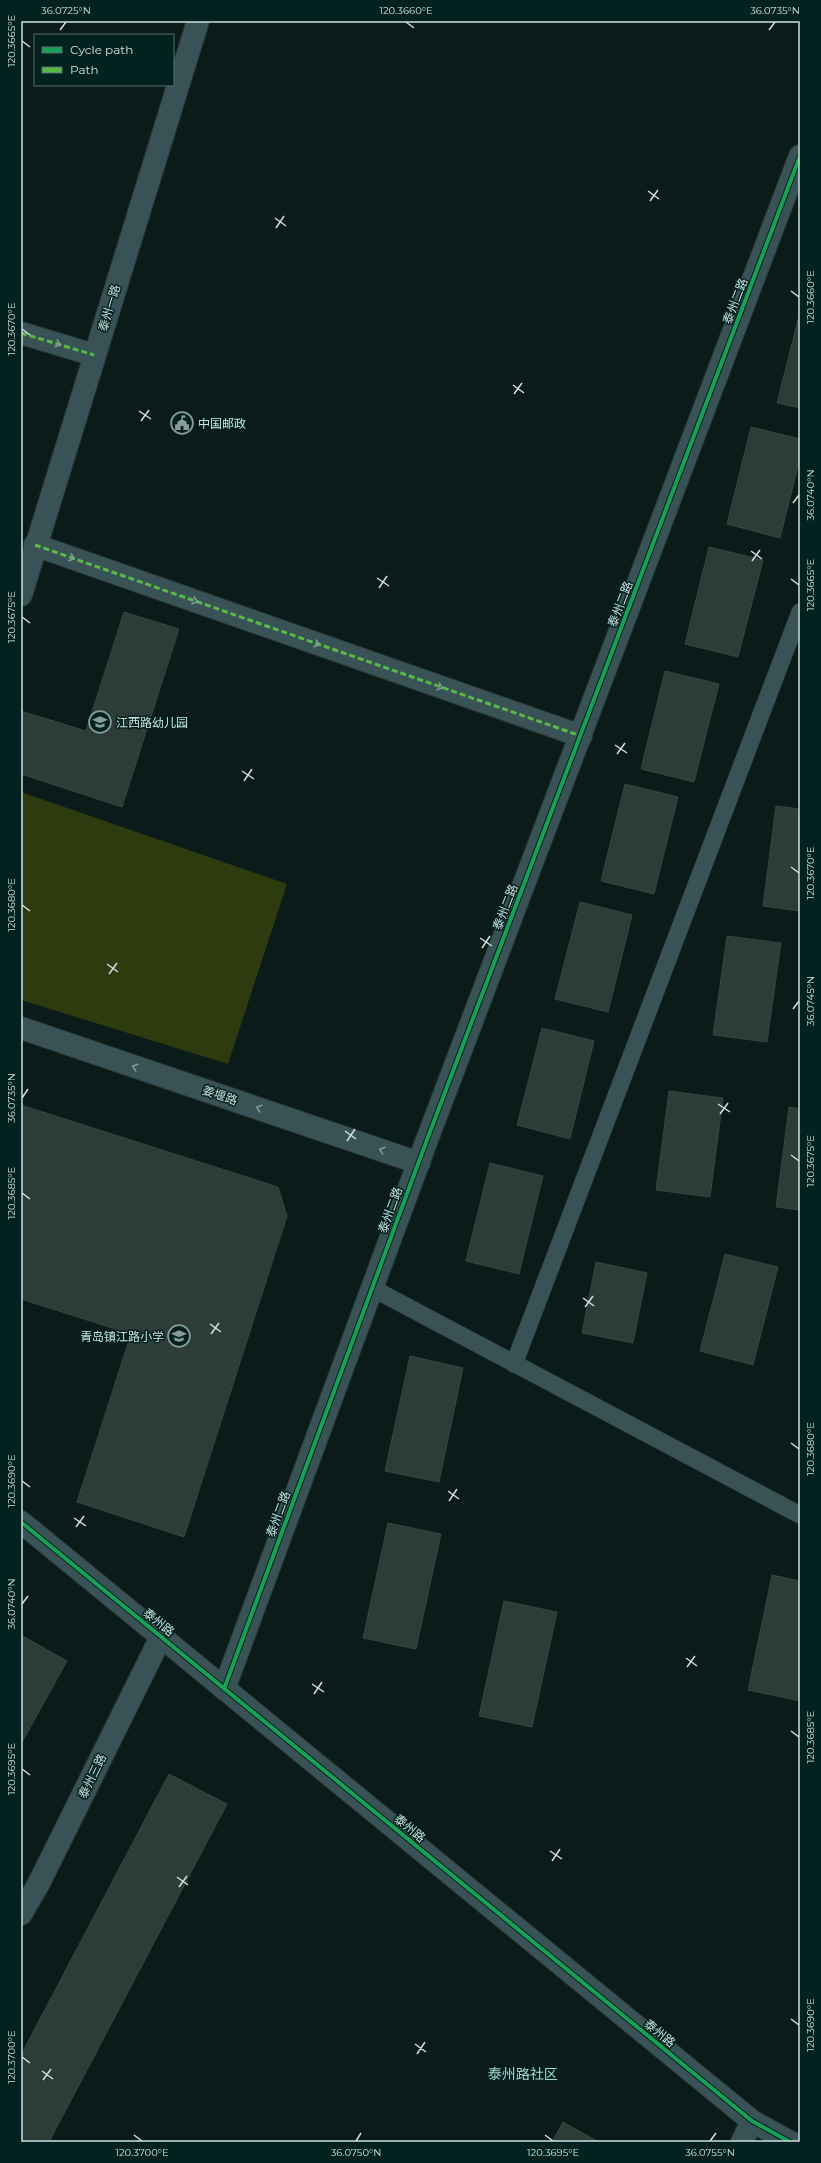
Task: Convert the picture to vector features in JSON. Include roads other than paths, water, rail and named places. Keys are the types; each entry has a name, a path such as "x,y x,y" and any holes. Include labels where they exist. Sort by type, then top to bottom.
{"street":[{"name":"泰州一路","path":"21,595 35,545 198,21"},
{"name":"泰州二路","path":"224,1689 419,1162 800,156"},
{"path":"21,333 94,355"},
{"path":"35,545 581,736"},
{"name":"姜堰路","path":"21,1028 419,1162"},
{"name":"泰州路","path":"21,1522 752,2121 790,2142"},
{"name":"泰州三路","path":"21,1914 39,1883 161,1637"},
{"path":"742,2142 752,2121"}],"lane":[{"path":"514,1364 800,612"},
{"path":"372,1288 800,1515"}],"place":[{"name":"中国邮政","path":"182,423"},
{"name":"江西路幼儿园","path":"100,722"},
{"name":"青岛镇江路小学","path":"179,1336"}],"district":[{"name":"泰州路社区","path":"523,2074"}]}
